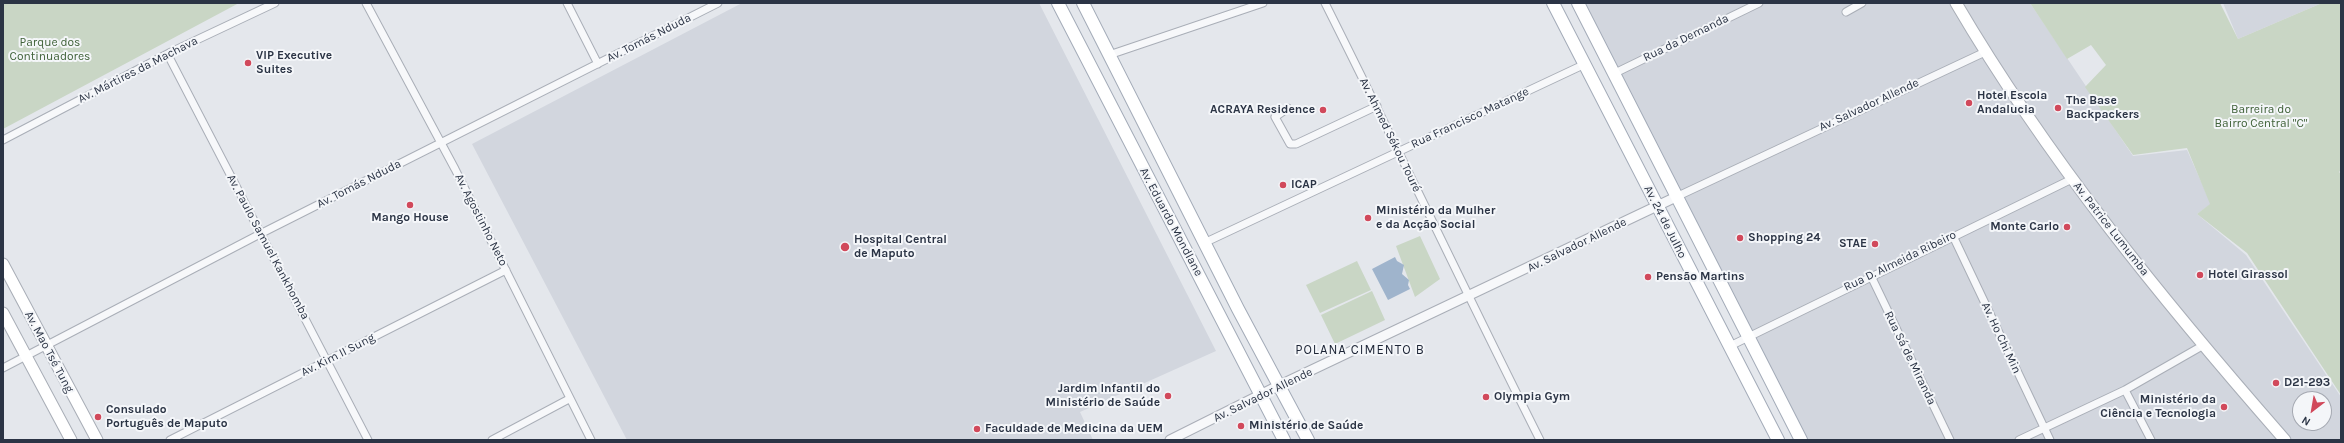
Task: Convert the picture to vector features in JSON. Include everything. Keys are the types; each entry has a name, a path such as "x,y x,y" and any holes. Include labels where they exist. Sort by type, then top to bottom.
{"main road":[{"name":"Av. Eduardo Mondlane","path":"1058,3 1284,440"},
{"name":"Av. Eduardo Mondlane","path":"1083,3 1204,243 1278,386 1308,440"},
{"name":"Av. 24 de Julho","path":"1553,3 1583,65 1778,440"},
{"name":"Av. 24 de Julho","path":"1578,3 1676,197 1697,233 1801,440"},
{"name":"Av. Patrice Lumumba","path":"1956,3 1985,52 2072,179 2202,346 2285,440"},
{"name":"Av. Mao Tsé Tung","path":"3,264 97,440"},
{"name":"Av. Mao Tsé Tung","path":"3,313 71,440"}],"street":[{"name":"Av. Mártires da Machava","path":"3,140 168,55 275,3"},
{"name":"Av. Agostinho Neto","path":"366,3 506,270 569,399 591,440"},
{"path":"567,3 598,64"},
{"name":"Av. Tomás Nduda","path":"3,368 260,234 718,3"},
{"path":"1109,55 1262,3"},
{"name":"Av. Ahmed Sékou Touré","path":"1325,3 1399,151 1468,297 1540,440"},
{"name":"Rua da Demanda","path":"1613,74 1759,3"},
{"path":"1846,12 1862,3"},
{"name":"Av. Salvador Allende","path":"1170,440 1262,396 1278,386 1468,297 1656,206 1985,52"},
{"name":"Av. Paulo Samuel Kankhomba","path":"168,55 260,234 328,360 368,440"},
{"name":"Rua Francisco Matange","path":"1204,243 1583,65"},
{"path":"1288,108 1275,117 1290,144 1296,144 1377,106"},
{"name":"Rua D. Almeida Ribeiro","path":"1730,346 1870,276 2072,179"},
{"name":"Av. Ho Chi Min","path":"1953,236 2050,440"},
{"name":"Av. Kim II Sung","path":"170,440 506,270"},
{"name":"Rua Sá de Miranda","path":"1870,276 1950,440"},
{"path":"2019,440 2126,390 2202,346"},
{"path":"2126,390 2151,440"},
{"path":"492,440 569,399"}],"shaded area":[{"name":"Hospital Central de Maputo","path":"742,3 1039,3 1216,351 1080,412 1093,440 627,440 472,144"},
{"path":"1581,3 2030,3 2133,156 2187,150 2211,204 2197,214 2246,255 2341,397 2341,440 1798,440"},
{"path":"2223,3 2322,3 2238,39"}],"green space":[{"name":"Parque dos Continuadores","path":"3,3 239,3 3,129"},
{"name":"Barreira do Bairro Central \"C\"","path":"2030,3 2220,3 2238,39 2322,3 2341,3 2341,170 2339,172 2341,174 2341,395 2247,253 2197,214 2210,204 2187,148 2133,155 2085,87 2106,65 2091,45 2067,59"},
{"path":"1420,236 1440,279 1415,297 1396,246"},
{"path":"1357,261 1371,290 1320,313 1306,285"},
{"path":"1372,291 1385,320 1335,344 1321,315"}],"water":[{"path":"1395,257 1397,261 1404,265 1402,274 1409,280 1408,285 1410,289 1388,300 1372,269"}],"place":[{"name":"VIP Executive Suites","path":"248,63"},
{"name":"Hotel Escola Andalucia","path":"1969,103"},
{"name":"The Base Backpackers","path":"2058,108"},
{"name":"ACRAYA Residence","path":"1323,110"},
{"name":"ICAP","path":"1283,185"},
{"name":"Mango House","path":"410,205"},
{"name":"Ministério da Mulher e da Acção Social","path":"1368,218"},
{"name":"Monte Carlo","path":"2067,227"},
{"name":"Shopping 24","path":"1740,238"},
{"name":"STAE","path":"1875,244"},
{"name":"Hospital Central de Maputo","path":"845,247"},
{"name":"Hotel Girassol","path":"2200,275"},
{"name":"Pensão Martins","path":"1648,277"},
{"name":"D21-293","path":"2276,383"},
{"name":"Jardim Infantil do Ministério de Saúde","path":"1168,396"},
{"name":"Olympia Gym","path":"1486,397"},
{"name":"Ministério da Ciência e Tecnologia","path":"2224,407"},
{"name":"Consulado Português de Maputo","path":"98,417"},
{"name":"Ministério de Saúde","path":"1241,426"},
{"name":"Faculdade de Medicina da UEM","path":"977,429"}],"district":[{"name":"POLANA CIMENTO B","path":"1360,350"}]}
